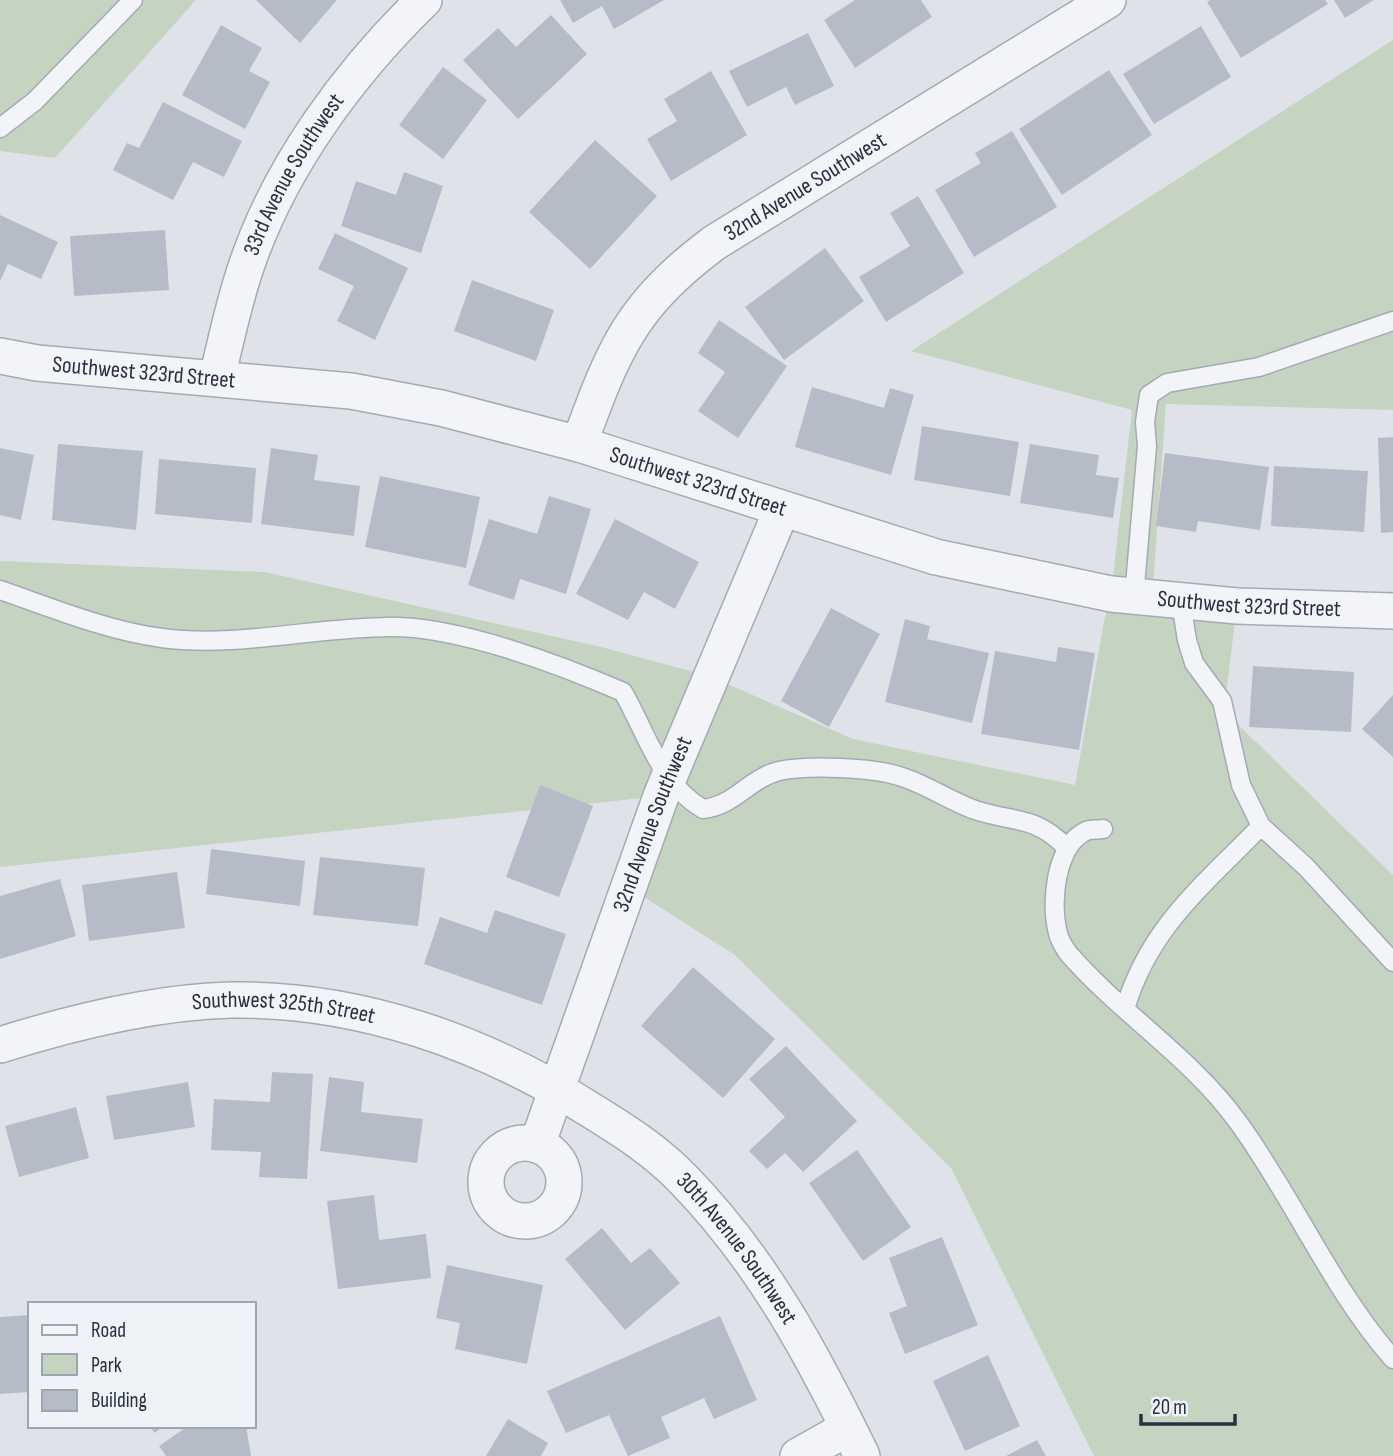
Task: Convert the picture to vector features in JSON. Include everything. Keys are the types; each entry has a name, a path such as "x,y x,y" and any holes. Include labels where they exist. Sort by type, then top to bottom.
{"street":[{"name":"33rd Avenue Southwest","path":"217,378 247,264 264,222 286,180 308,143 362,67 424,0"},
{"name":"32nd Avenue Southwest","path":"579,444 609,362 625,332 664,285 687,264 714,243 1108,0"},
{"name":"Southwest 323rd Street","path":"0,356 49,364 338,389 441,408 579,444 936,557 1134,597 1181,602 1393,611"},
{"name":"32nd Avenue Southwest","path":"537,1145 668,779 782,509"},
{"name":"Southwest 325th Street","path":"0,1045 131,1011 230,1000 318,1006 415,1028 485,1052 557,1089"},
{"name":"30th Avenue Southwest","path":"557,1089 642,1141 682,1177 722,1222 764,1275 855,1442"},
{"path":"798,1456 855,1442"}],"lane":[{"path":"0,128 35,101 133,0"},
{"path":"1134,597 1149,395 1167,383 1259,367 1393,321"},
{"path":"0,590 137,634 163,639 241,638 391,626 436,630 551,663 623,692 668,779 683,798 703,809 727,804 765,776 786,770 813,767 899,776 971,808 1032,822 1047,829 1067,848"},
{"path":"1181,602 1187,640 1195,663 1222,701 1241,785 1261,826 1306,867 1393,962"},
{"path":"1125,1009 1134,979 1162,929 1186,899 1261,826"},
{"path":"1103,829 1086,831 1067,848 1056,894 1058,935 1080,968 1198,1074 1238,1121 1300,1218 1338,1286 1393,1359"}],"green space":[{"path":"0,0 196,0 55,158 0,151"},
{"path":"1393,40 1393,410 1166,404 1152,599 1237,606 1224,711 1393,875 1393,1456 1094,1456 951,1168 735,955 628,887 661,796 0,867 0,561 265,572 601,647 709,676 853,739 1075,785 1111,594 1132,410 911,351"}],"building":[{"path":"256,0 337,0 300,43"},
{"path":"560,0 664,0 614,29 602,6 573,23"},
{"path":"855,0 921,0 932,17 855,68 824,20"},
{"path":"1325,0 1328,4 1241,58 1207,2"},
{"path":"1334,0 1374,0 1345,18"},
{"path":"551,15 587,54 518,119 463,60 498,28 516,47"},
{"path":"221,25 262,48 249,71 270,82 245,129 182,95"},
{"path":"1201,26 1231,77 1154,124 1123,74"},
{"path":"808,33 834,86 795,105 786,87 747,107 729,71"},
{"path":"443,67 487,100 443,159 399,125"},
{"path":"1109,70 1152,135 1062,195 1019,129"},
{"path":"711,71 747,135 671,181 647,139 677,121 664,99"},
{"path":"163,102 242,141 224,177 193,162 173,200 113,170 127,143 139,148"},
{"path":"1012,131 1057,207 974,257 935,190 981,163 975,153"},
{"path":"595,140 657,196 590,269 529,212"},
{"path":"404,172 443,186 421,253 341,226 356,181 396,195"},
{"path":"918,196 964,273 886,322 859,277 910,246 890,213"},
{"path":"0,215 58,242 41,279 8,264 0,281"},
{"path":"165,230 169,290 74,296 70,236"},
{"path":"335,233 408,268 375,340 337,321 354,286 318,269"},
{"path":"825,248 864,301 784,360 745,307"},
{"path":"472,280 554,310 536,361 454,331"},
{"path":"719,320 787,366 738,438 698,411 725,372 698,353"},
{"path":"812,387 884,408 890,388 914,395 891,475 795,447"},
{"path":"922,426 1019,442 1010,496 914,480"},
{"path":"1393,437 1393,532 1381,533 1378,438"},
{"path":"58,444 143,451 136,530 52,520"},
{"path":"1030,444 1099,455 1096,475 1119,478 1113,518 1020,503"},
{"path":"0,448 34,455 21,520 0,515"},
{"path":"271,448 318,455 314,480 360,486 354,536 261,524"},
{"path":"1165,453 1269,467 1260,530 1198,521 1196,532 1156,526"},
{"path":"159,459 256,468 252,523 155,514"},
{"path":"1274,466 1368,471 1364,532 1271,526"},
{"path":"380,476 480,497 466,568 365,547"},
{"path":"549,496 591,509 566,594 520,579 514,600 468,585 489,519 537,534"},
{"path":"615,519 699,562 675,609 644,592 628,620 576,594"},
{"path":"831,608 880,634 829,727 781,701"},
{"path":"905,619 930,626 927,639 989,653 972,723 885,702"},
{"path":"1058,647 1095,653 1079,750 981,734 995,651 1056,662"},
{"path":"1253,666 1354,672 1351,732 1249,727"},
{"path":"1393,695 1393,757 1362,729"},
{"path":"540,785 593,806 559,897 506,877"},
{"path":"211,849 305,861 300,906 206,894"},
{"path":"320,857 425,868 418,926 313,915"},
{"path":"177,872 185,928 89,941 82,885"},
{"path":"60,879 76,936 0,959 0,896"},
{"path":"495,910 566,934 542,1005 424,964 440,917 487,933"},
{"path":"693,967 775,1039 723,1098 641,1026"},
{"path":"786,1046 857,1121 803,1172 785,1153 767,1169 749,1151 785,1117 749,1079"},
{"path":"272,1072 313,1074 307,1179 259,1177 261,1152 211,1150 214,1099 270,1102"},
{"path":"329,1077 364,1082 361,1112 423,1119 417,1163 320,1151"},
{"path":"188,1082 195,1127 114,1140 106,1096"},
{"path":"76,1107 89,1158 19,1177 5,1126"},
{"path":"857,1150 911,1227 863,1261 809,1183"},
{"path":"374,1195 379,1240 426,1234 431,1278 338,1289 327,1201"},
{"path":"602,1228 631,1263 650,1248 680,1283 625,1330 565,1259"},
{"path":"942,1237 978,1325 905,1354 889,1313 907,1306 889,1258"},
{"path":"447,1265 543,1285 527,1364 455,1349 460,1323 436,1318"},
{"path":"28,1315 28,1392 0,1394 0,1317"},
{"path":"720,1316 757,1400 714,1419 704,1398 661,1417 670,1438 628,1456 609,1415 566,1433 547,1391"},
{"path":"988,1355 1020,1426 965,1451 933,1381"},
{"path":"508,1419 548,1443 541,1456 486,1456"},
{"path":"185,1428 246,1428 251,1456 166,1456 159,1446"},
{"path":"1037,1440 1046,1456 1006,1456"}]}
